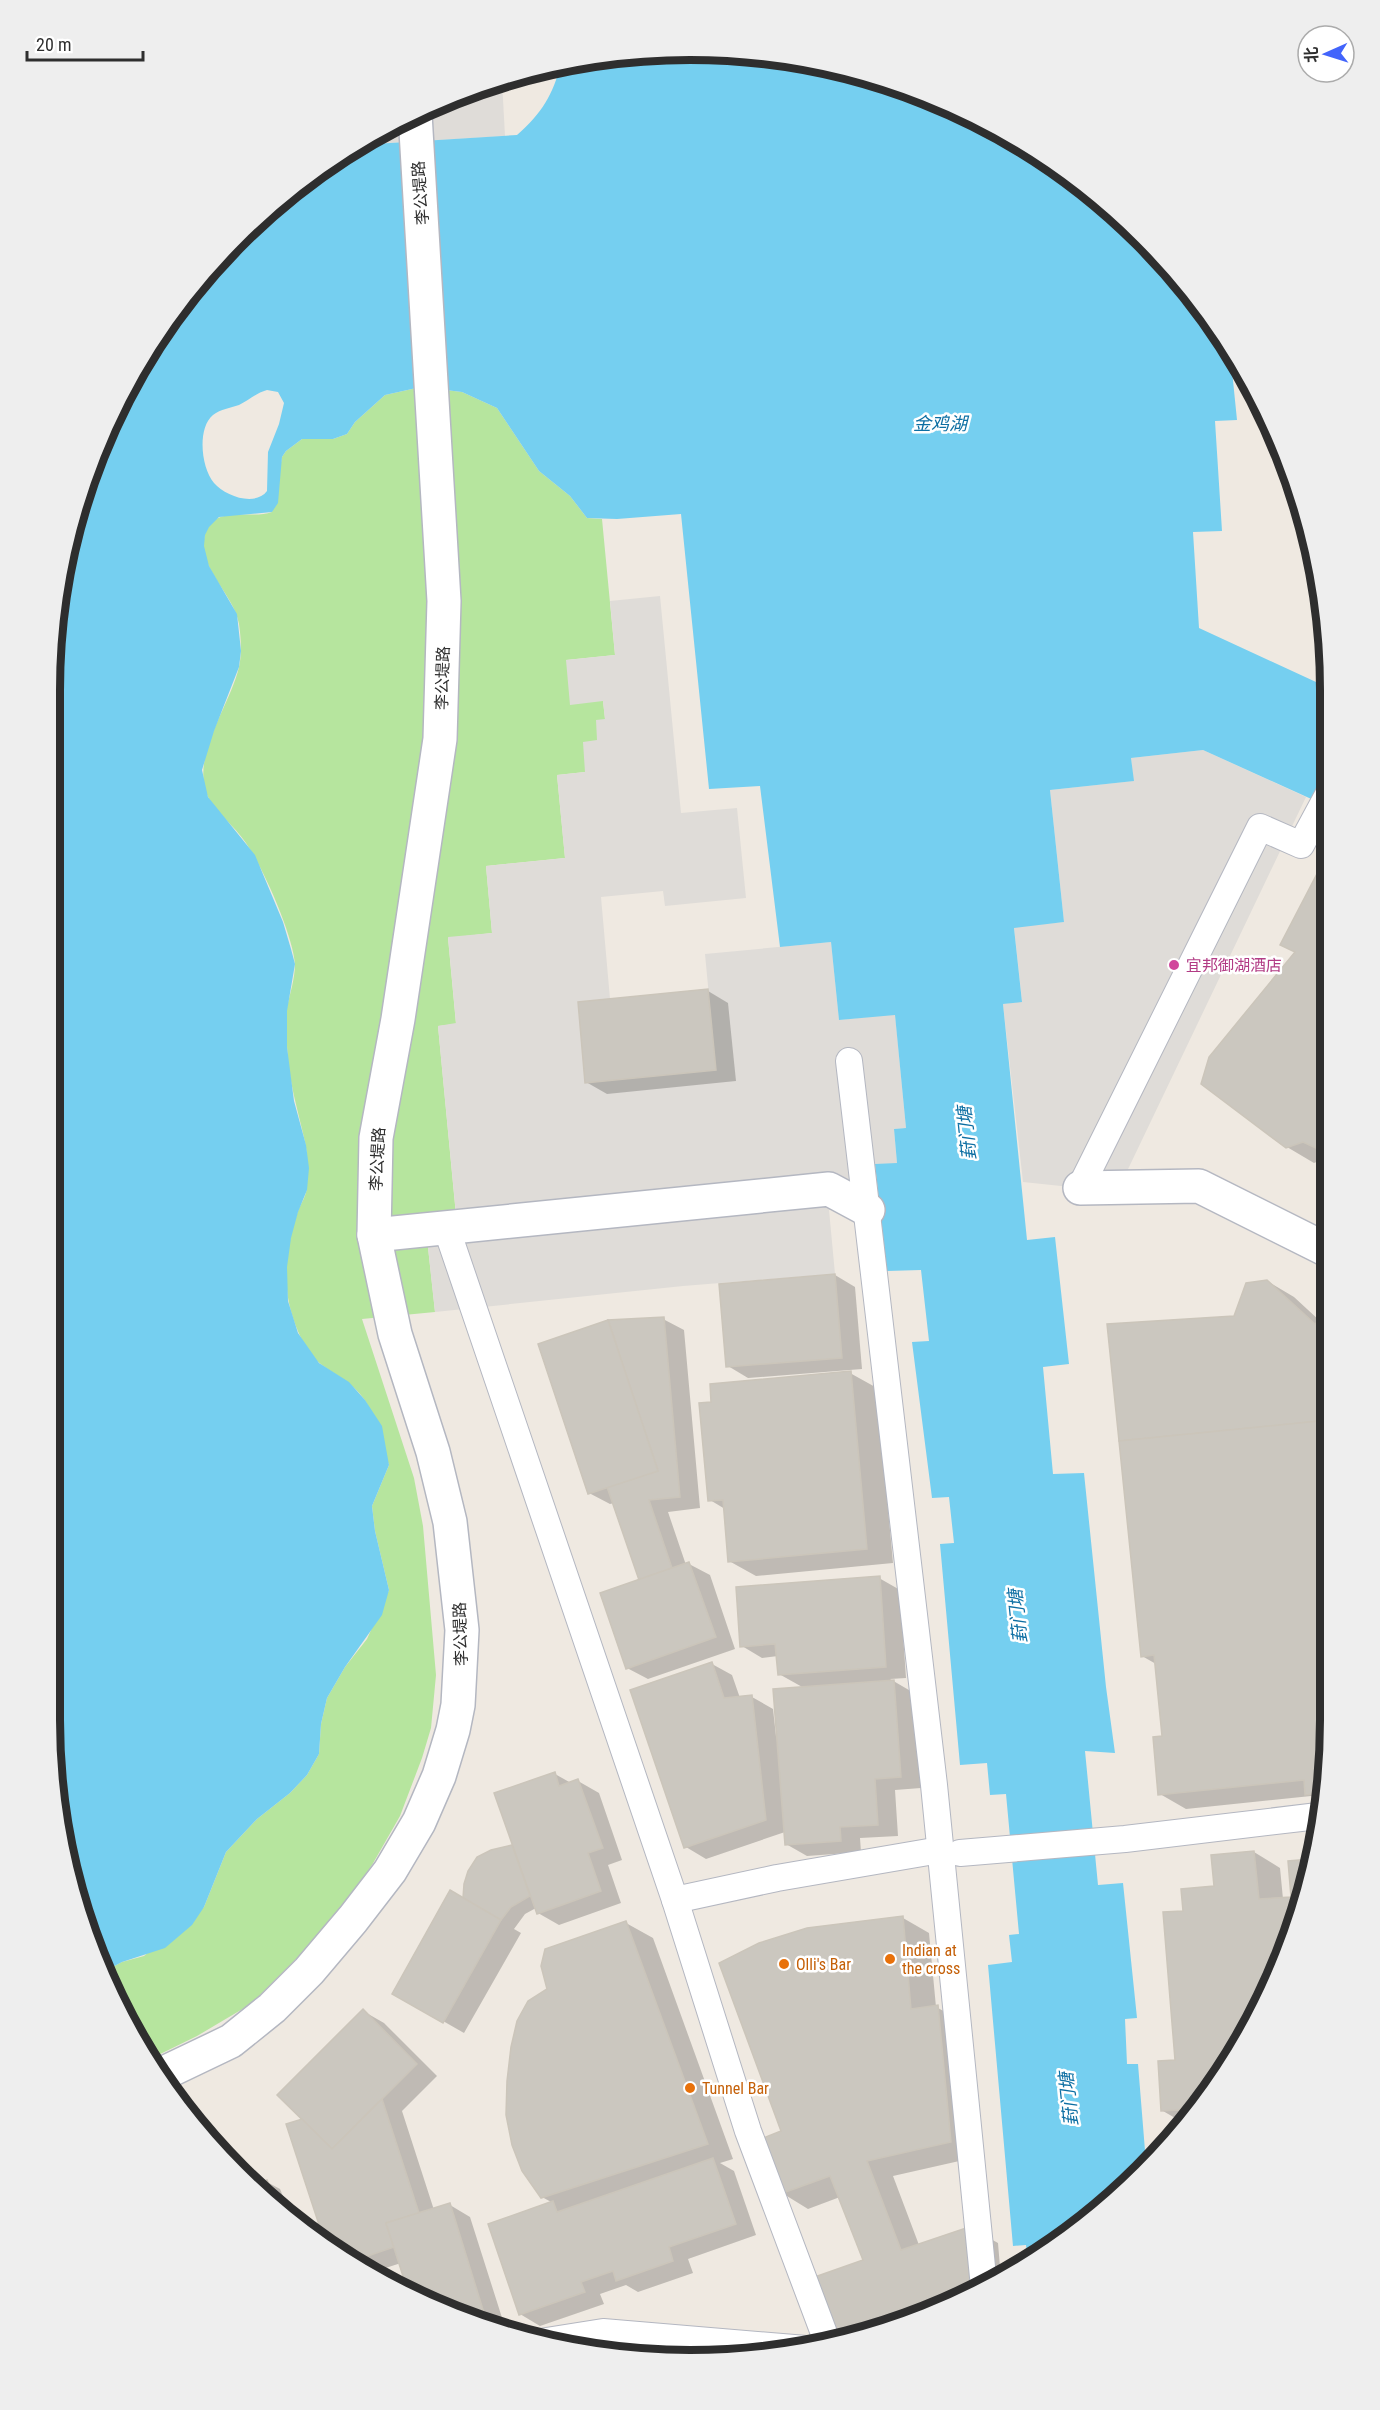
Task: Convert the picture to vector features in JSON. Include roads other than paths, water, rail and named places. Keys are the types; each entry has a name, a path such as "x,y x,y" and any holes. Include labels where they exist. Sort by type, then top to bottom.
{"street":[{"name":"李公堤路","path":"167,2072 231,2041 272,2008 316,1963 396,1862 419,1822 439,1776 453,1730 461,1671 462,1630 450,1522 433,1452 394,1334 374,1235 376,1138 398,1019 440,739 444,601 416,123"},
{"path":"1320,810 1301,845 1260,827 1080,1188 1199,1186 1320,1246"},
{"path":"849,1061 934,1785 950,1851 947,1919 983,2278"},
{"path":"374,1235 829,1190 868,1210"},
{"path":"446,1227 675,1900 748,2131 825,2335"},
{"path":"675,1900 777,1878 950,1851 1125,1839 1312,1817"},
{"path":"566,2338 603,2332 766,2346"}],"water":[{"name":"金鸡湖","path":"649,61 731,61 813,72 893,93 969,125 1005,144 1074,190 1105,216 1164,275 1190,306 1232,368 1237,420 1215,421 1222,531 1193,532 1199,628 1320,684 1320,803 1203,750 1131,758 1134,781 1050,790 1064,922 1014,928 1022,1002 1003,1004 1027,1240 1055,1237 1069,1364 1043,1367 1053,1474 1084,1473 1115,1753 1085,1751 1098,1885 1123,1883 1137,2018 1125,2019 1127,2064 1138,2064 1145,2154 1105,2194 1074,2220 1027,2252 1026,2245 1013,2246 988,1965 1012,1962 1009,1935 1019,1934 1006,1794 990,1795 987,1763 960,1765 940,1544 954,1543 949,1497 932,1498 912,1342 929,1341 921,1270 887,1271 875,1164 897,1163 894,1129 906,1128 895,1015 839,1020 831,942 780,947 760,786 709,789 681,514 617,519 587,518 570,496 539,471 497,408 462,392 421,387 385,395 355,422 347,434 333,439 302,439 282,457 278,503 272,512 219,517 209,527 205,535 204,546 209,566 237,614 241,651 239,667 214,731 202,770 208,797 255,855 283,922 295,964 287,1011 287,1047 294,1101 306,1145 309,1168 307,1190 291,1238 287,1267 288,1301 298,1333 319,1363 349,1382 365,1400 382,1426 389,1465 372,1506 375,1531 389,1590 382,1615 345,1667 327,1698 321,1724 319,1754 307,1775 290,1793 257,1819 226,1852 204,1907 192,1925 165,1948 111,1968 93,1923 72,1843 61,1761 60,1720 60,690 65,608 81,527 108,449 144,375 190,306 216,275 275,216 306,190 375,144 517,135 545,103 557,74 608,65","holes":["267,390 278,392 284,403 268,452 267,491 262,496 248,499 232,495 219,488 210,476 204,458 203,438 208,421 216,413 239,405"]}],"place":[{"name":"宜邦御湖酒店","path":"1174,965"},
{"name":"Indian at the cross","path":"890,1959"},
{"name":"Olli's Bar","path":"784,1964"},
{"name":"Tunnel Bar","path":"690,2088"}],"water label":[{"name":"葑门塘","path":"967,1133"},
{"name":"葑门塘","path":"1018,1616"},
{"name":"葑门塘","path":"1069,2099"}]}
